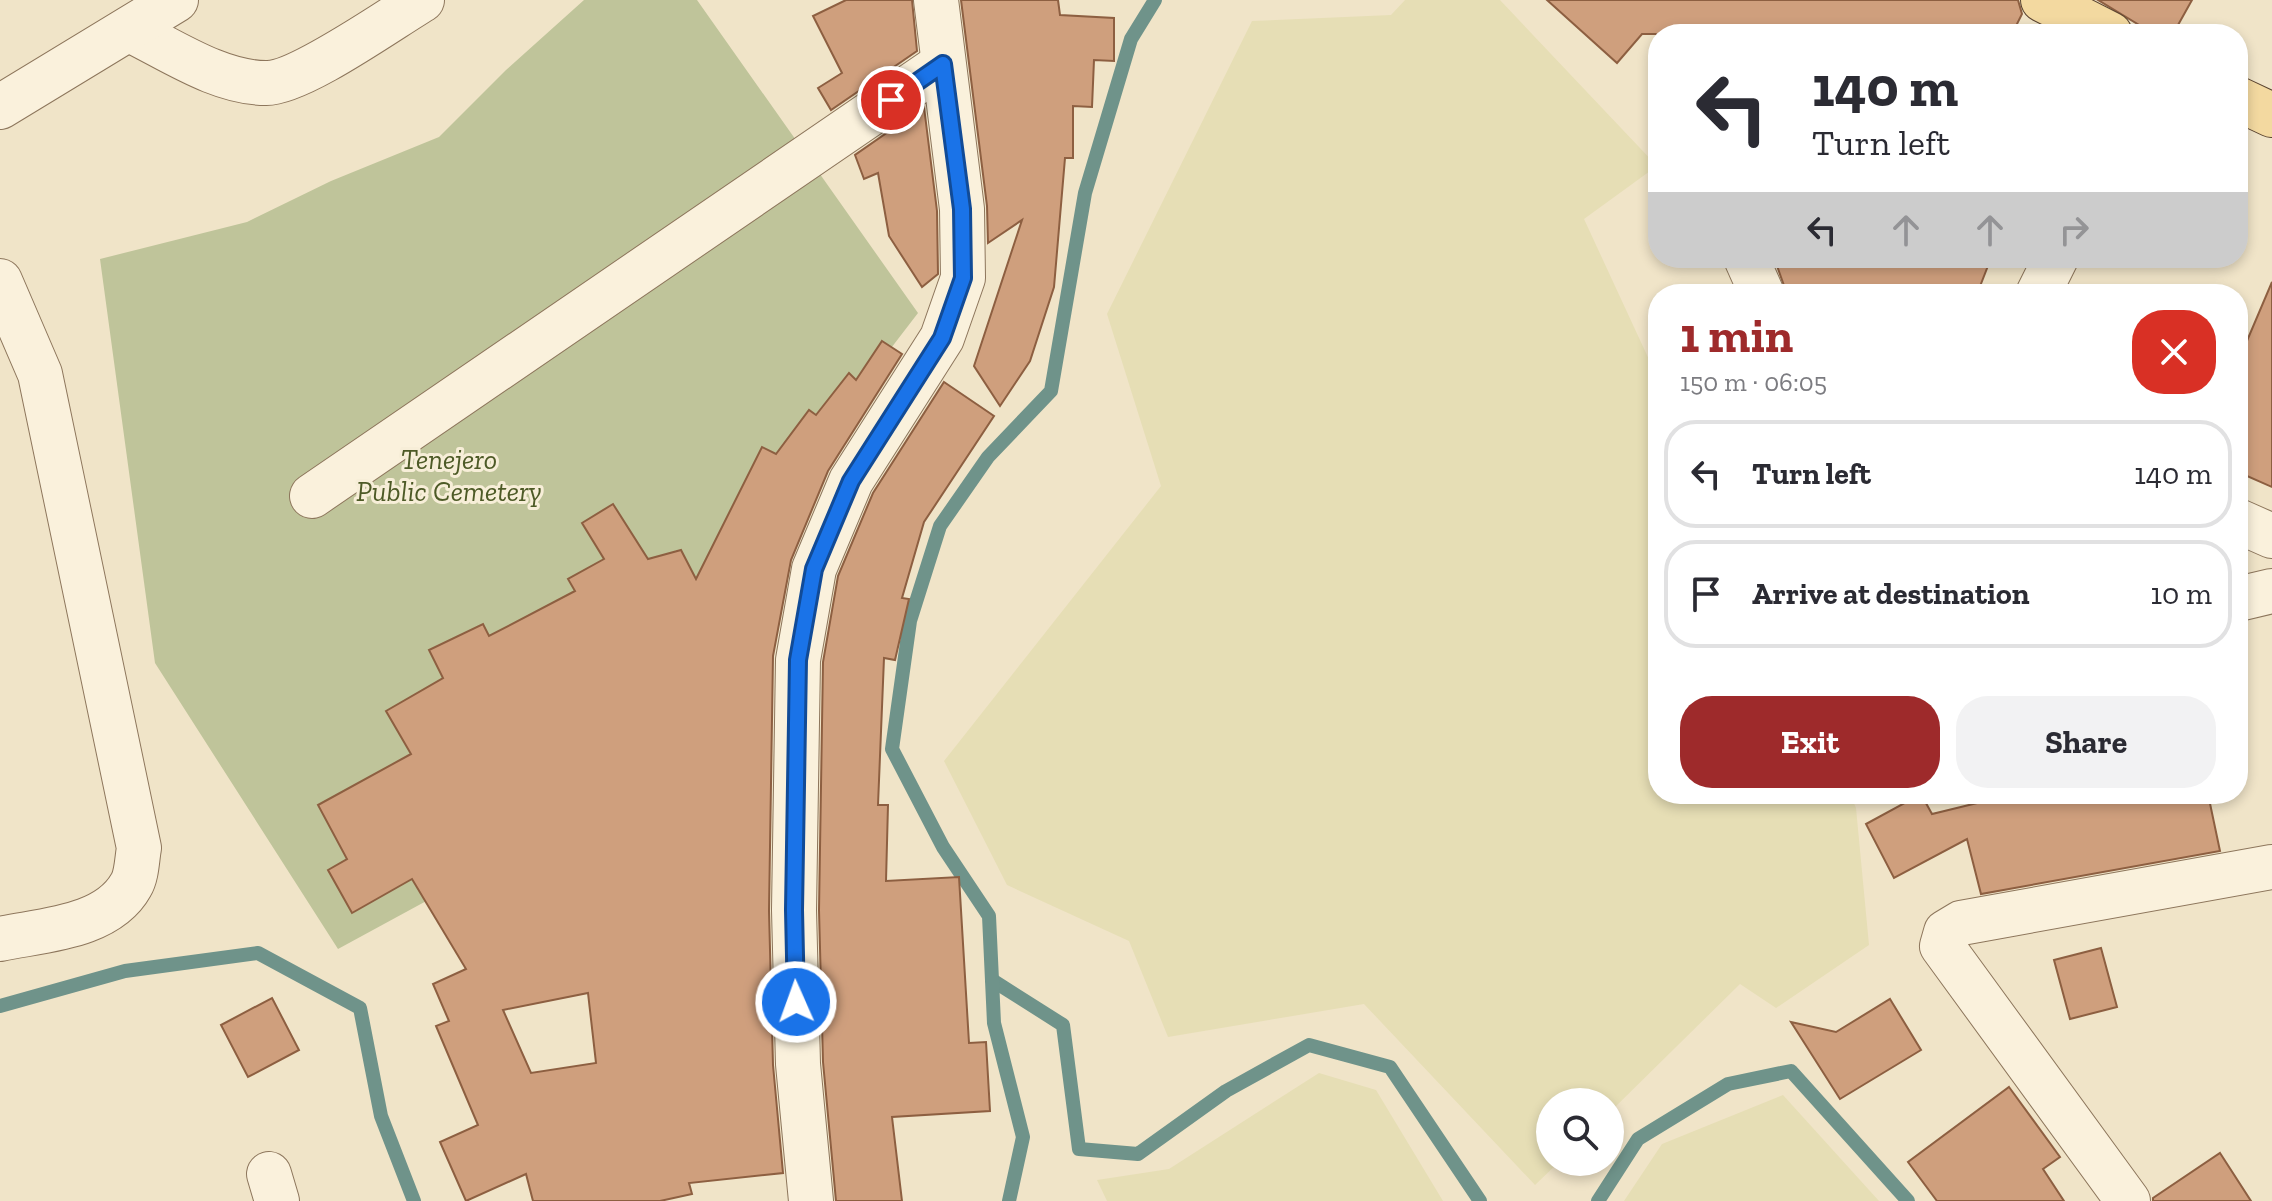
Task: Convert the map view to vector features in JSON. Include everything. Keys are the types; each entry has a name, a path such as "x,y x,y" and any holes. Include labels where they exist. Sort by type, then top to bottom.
{"main road":[{"path":"2043,0 2090,24"},
{"path":"2248,104 2272,115"}],"street":[{"path":"0,107 176,0"},
{"path":"130,30 230,78 268,84 299,74 422,0"},
{"path":"811,1201 798,1064 794,910 798,660 814,569 851,481 942,338 963,278 962,209 936,0"},
{"path":"312,496 943,64"},
{"path":"0,281 40,374 139,848 131,885 104,911 80,923 0,939"},
{"path":"2248,525 2272,536"},
{"path":"2248,597 2272,591"},
{"path":"2128,1201 1942,946 1946,932 1961,923 2272,867"}],"shaded area":[{"path":"1405,0 1500,0 1648,156 1648,173 1584,219 1648,357 1648,804 1854,804 1856,808 1869,945 1776,1008 1740,984 1624,1098 1624,1088 1536,1088 1536,1176 1544,1176 1535,1185 1364,1004 1168,1037 1129,941 1007,885 944,761 1161,486 1107,314 1252,21 1391,15"},
{"path":"1319,1073 1376,1090 1443,1201 1107,1201 1097,1180 1169,1169"},
{"path":"1783,1095 1879,1201 1624,1201 1662,1144"}],"green space":[{"name":"Tenejero Public Cemetery","path":"584,0 697,0 918,313 865,382 656,776 338,949 155,663 100,259 247,222 331,181 439,137 506,70"}],"building":[{"path":"846,0 912,0 917,51 831,110 818,88 842,73 813,16"},
{"path":"961,0 1058,0 1060,15 1114,18 1114,61 1094,60 1092,107 1073,106 1073,158 1065,158 1054,287 1030,361 1000,406 974,366 1022,220 988,243 987,206"},
{"path":"1547,0 2018,0 2022,14 2017,24 1648,24 1648,34 1642,34 1617,63"},
{"path":"2098,0 2192,0 2179,24 2138,24"},
{"path":"924,107 937,211 938,274 922,287 889,236 878,173 864,179 855,155"},
{"path":"1778,268 1987,268 1981,284 1783,284"},
{"path":"2272,282 2272,487 2248,476 2248,338"},
{"path":"882,341 902,354 828,471 791,560 773,656 769,911 773,1065 783,1173 689,1183 692,1194 660,1201 533,1201 526,1174 466,1201 440,1142 478,1125 436,1026 449,1021 433,984 466,969 412,879 352,913 328,870 347,859 318,805 411,754 386,711 443,678 429,650 483,624 489,636 575,591 568,579 604,559 582,523 613,504 648,559 681,550 696,579 762,447 776,454 809,410 816,415 849,373 856,380","holes":["588,993 596,1063 531,1073 503,1010"]},
{"path":"944,382 994,416 924,522 902,598 909,599 895,660 884,658 878,805 888,805 886,881 959,877 969,1043 986,1042 990,1111 892,1117 902,1201 836,1201 823,1062 819,910 823,662 838,576 873,493"},
{"path":"1903,804 1926,804 1932,814 1973,804 2210,804 2220,851 1981,894 1967,839 1894,878 1866,824"},
{"path":"2101,948 2117,1007 2070,1019 2054,960"},
{"path":"272,998 299,1050 248,1077 221,1025"},
{"path":"1890,999 1921,1050 1840,1099 1791,1022 1836,1032"},
{"path":"2009,1087 2060,1157 2043,1169 2064,1201 1937,1201 1908,1162"},
{"path":"2220,1153 2251,1201 2153,1201 2153,1198"}],"waterway":[{"path":"1009,1201 1023,1137 994,1023 989,916 943,847 892,749 910,621 940,526 988,457 1051,391 1085,193 1131,39 1155,0"},
{"path":"0,1006 125,971 258,953 360,1008 381,1116 414,1201"},
{"path":"992,980 1063,1025 1079,1149 1138,1154 1226,1091 1309,1045 1390,1067 1480,1201"},
{"path":"1598,1201 1638,1139 1728,1084 1791,1071 1908,1201"}],"route":[{"path":"796,1002 794,910 798,660 814,569 851,481 900,409 942,338 963,278 962,209 943,64 891,100"}]}
